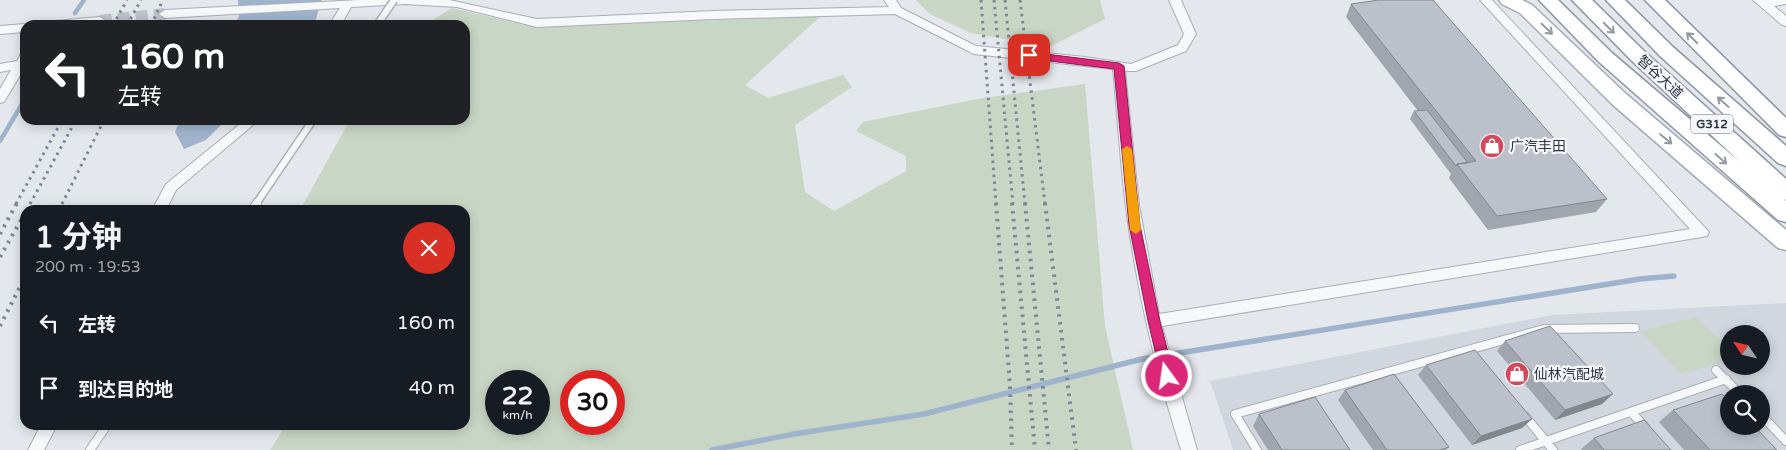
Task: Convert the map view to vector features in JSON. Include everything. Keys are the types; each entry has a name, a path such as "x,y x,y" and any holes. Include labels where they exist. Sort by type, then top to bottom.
{"highway":[{"path":"1548,0 1605,57 1786,214"},
{"name":"智谷大道","path":"1581,0 1638,56 1786,192"},
{"name":"智谷大道","path":"1614,0 1667,52 1786,158"},
{"path":"1654,0 1786,130"}],"main road":[{"path":"1508,0 1526,9 1619,99 1786,242"}],"street":[{"path":"165,14 406,1 458,4 536,23 894,5 974,50 1085,60 1132,68 1182,48 1190,34 1174,0"},
{"path":"1154,321 1702,232 1486,0"},
{"path":"1761,2 1784,1"},
{"path":"1761,2 1786,22"},
{"path":"339,20 348,4"},
{"path":"0,30 20,28"},
{"path":"0,68 20,61"},
{"path":"0,98 20,65"},
{"path":"1119,66 1135,225 1154,321 1176,412 1189,450"},
{"path":"162,205 171,187 247,125"},
{"path":"36,450 46,430"}],"lane":[{"path":"380,20 394,0"},
{"path":"255,205 310,125"},
{"path":"1257,450 1235,414 1544,329 1635,328"},
{"path":"1470,349 1476,357"},
{"path":"1716,370 1732,385"},
{"path":"1390,372 1396,379"},
{"path":"1520,450 1726,379"},
{"path":"1308,394 1313,402"},
{"path":"1521,410 1553,450"},
{"path":"1631,412 1654,437"},
{"path":"1770,424 1786,440"},
{"path":"90,450 104,430"}],"shaded area":[{"name":"仙林汽配城","path":"1786,303 1786,450 1233,450 1210,381 1552,315"}],"green space":[{"path":"916,0 1100,0 1105,19 1049,47 971,33 930,14"},
{"path":"452,8 534,27 821,16 745,85 768,98 843,75 852,87 795,125 805,192 834,211 906,171 906,156 856,131 863,122 983,98 1085,84 1105,326 1133,450 270,450 283,430 470,430 470,205 303,205 347,125 470,125 470,20 433,20"},
{"path":"1696,317 1720,340 1720,363 1681,374 1640,331"}],"water":[{"path":"238,0 322,0 316,20 237,20 239,16"},
{"path":"178,125 221,125 206,140 184,149 175,132"}],"building":[{"name":"广汽丰田","path":"1379,0 1433,0 1607,199 1497,216 1457,164 1476,161 1351,4"},
{"path":"1427,110 1468,163 1457,164 1456,166 1414,111"},
{"path":"1550,326 1613,394 1565,410 1505,341"},
{"path":"1475,350 1532,419 1481,436 1426,365"},
{"path":"1394,374 1449,447 1440,450 1387,450 1345,390"},
{"path":"1720,395 1720,435 1763,435 1777,450 1710,450 1673,410"},
{"path":"1315,397 1350,450 1282,450 1259,414"},
{"path":"1644,420 1671,450 1604,450 1594,438"}],"waterway":[{"path":"75,13 84,0"},
{"path":"0,141 20,107"},
{"path":"712,450 794,434 924,414 1142,359 1640,279 1674,276"}],"tunnel":[{"path":"109,20 165,14"}],"railway":[{"path":"116,20 127,0"},
{"path":"130,20 141,0"},
{"path":"153,20 163,0"},
{"path":"981,0 996,204"},
{"path":"994,0 1013,204"},
{"path":"1005,0 1025,204"},
{"path":"1020,0 1045,204"},
{"path":"16,204 59,125"},
{"path":"30,204 73,125"},
{"path":"62,204 102,125"},
{"path":"0,234 17,203"},
{"path":"996,203 1010,386 1012,450"},
{"path":"1012,203 1035,450"},
{"path":"1025,203 1049,450"},
{"path":"1045,203 1076,450"},
{"path":"0,257 20,222"},
{"path":"0,326 20,287"}],"slow traffic":[{"path":"1127,149 1136,230"}],"place":[{"name":"广汽丰田","path":"1492,146"},
{"name":"仙林汽配城","path":"1517,374"}],"route":[{"path":"1029,55 1085,60 1119,66 1135,225 1167,376"}]}
